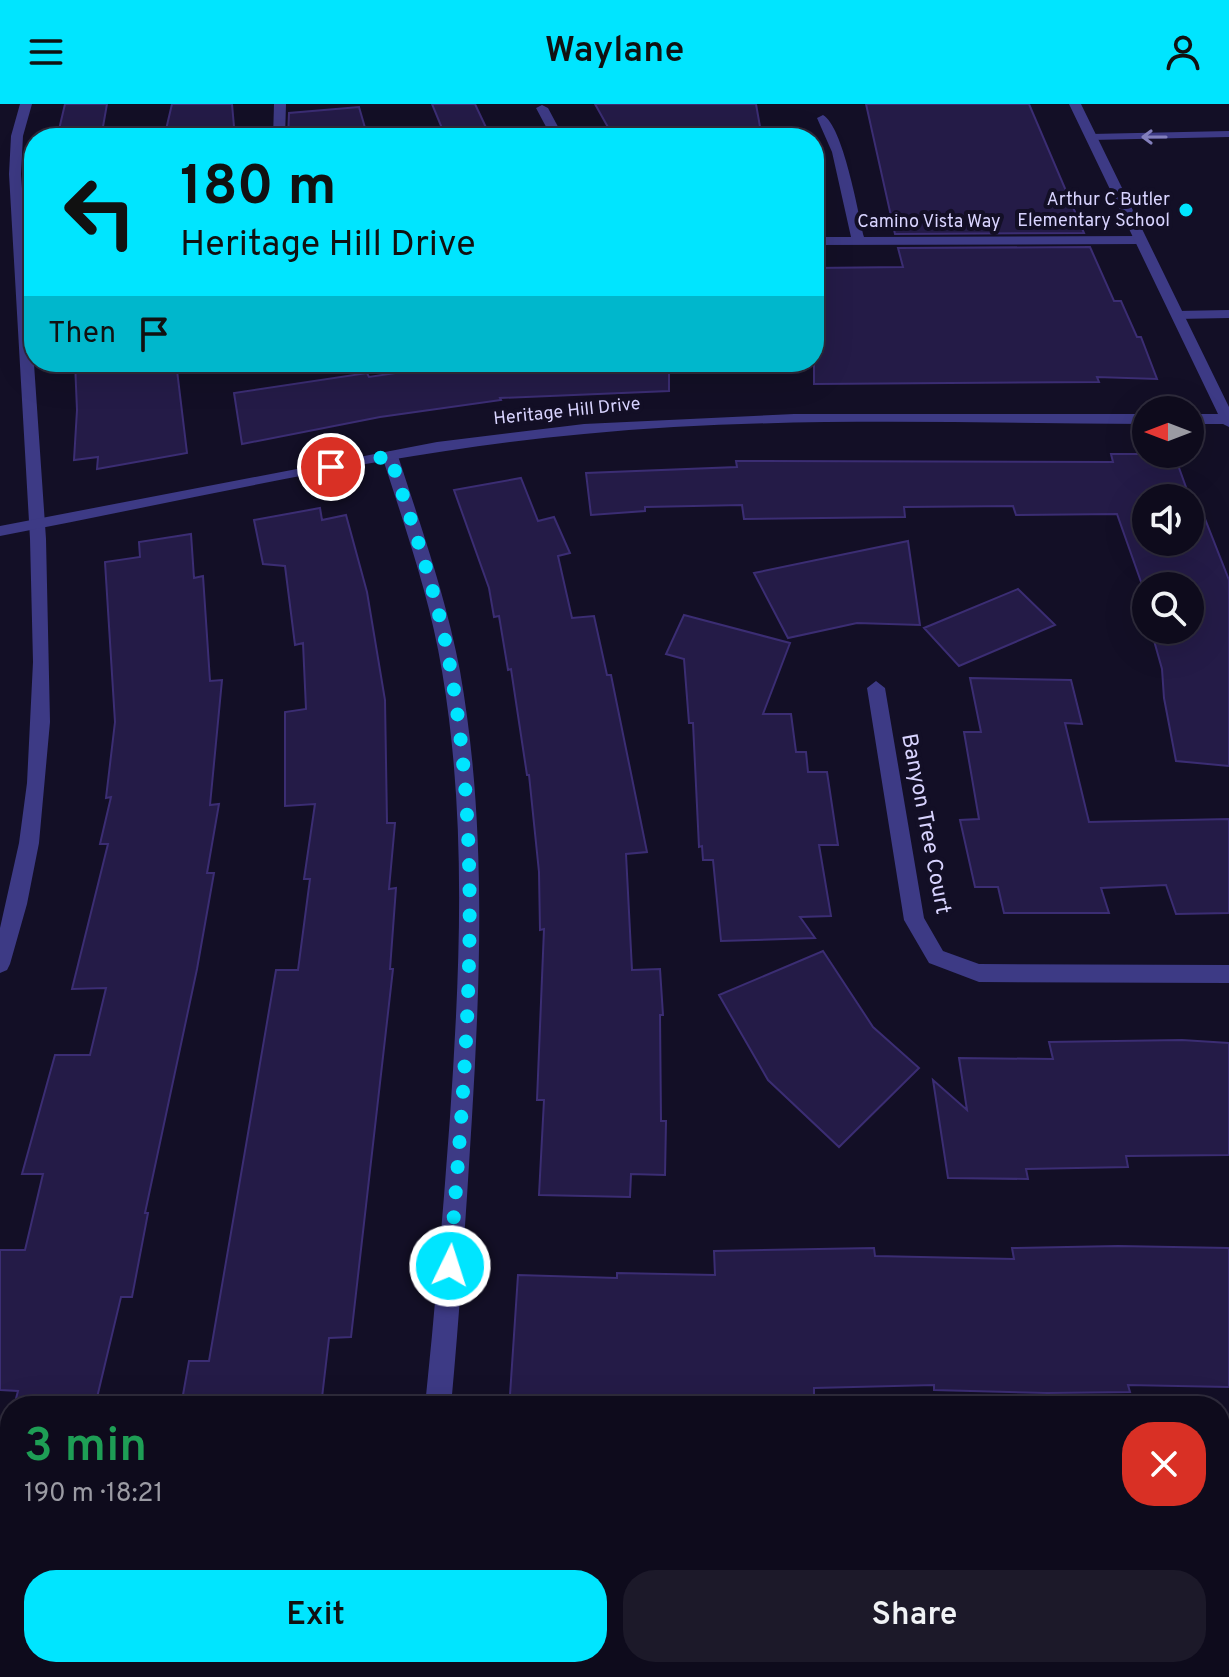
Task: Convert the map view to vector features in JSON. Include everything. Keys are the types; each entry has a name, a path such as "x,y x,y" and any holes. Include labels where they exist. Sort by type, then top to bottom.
{"street":[{"path":"24,291 7,175 26,104"},
{"path":"279,128 280,104"},
{"path":"1075,104 1228,420 1204,419"},
{"path":"542,108 553,128"},
{"path":"823,118 838,152 858,240"},
{"name":"Camino Vista Way","path":"824,241 1141,240"},
{"path":"0,964 29,841 41,746 44,663 31,372"},
{"name":"Heritage Hill Drive","path":"0,531 390,456 566,431 680,422 1132,419"},
{"path":"390,456 429,577 448,657 467,794 472,904 469,1012 439,1396"},
{"name":"Banyon Tree Court","path":"876,688 914,920 936,957 979,973 1229,974"}],"lane":[{"path":"1091,137 1223,137"},
{"path":"1177,315 1229,314"}],"building":[{"path":"65,104 107,104 103,128 59,128"},
{"path":"172,104 232,104 234,128 166,128"},
{"path":"432,104 475,104 486,128 442,128"},
{"path":"595,104 756,104 760,128 608,128"},
{"path":"866,104 1029,104 1084,233 895,234"},
{"path":"359,107 365,128 288,128 289,113"},
{"path":"1090,247 1114,301 1121,301 1137,337 1141,337 1157,379 1097,377 1099,382 814,384 814,372 824,372 824,268 903,267 898,248"},
{"path":"75,372 177,372 187,453 97,469 98,457 74,460"},
{"path":"402,372 669,372 669,391 500,398 242,444 234,393 367,373 369,377"},
{"path":"1111,454 1132,454 1132,468 1179,468 1185,484 1132,484 1132,556 1204,556 1204,516 1229,580 1229,766 1176,761 1162,669 1155,644 1204,644 1204,572 1138,572 1117,514 1016,515 1013,506 904,507 905,517 744,519 742,505 645,507 645,511 591,515 586,473 737,467 736,461 1113,462"},
{"path":"521,478 538,521 554,517 570,553 558,556 572,618 594,616 607,675 611,675 647,852 626,854 632,970 660,969 663,1015 660,1015 661,1121 666,1121 665,1175 631,1174 630,1197 539,1195 544,1100 537,1100 544,929 540,930 539,872 529,775 499,616 494,617 489,588 454,490"},
{"path":"320,508 322,520 346,515 367,592 385,700 387,823 395,823 389,889 396,888 390,969 393,969 351,1337 329,1338 322,1396 183,1396 189,1361 209,1361 276,970 298,970 310,879 304,879 315,804 285,806 285,712 306,709 303,643 295,645 285,566 263,564 254,520"},
{"path":"191,534 194,578 203,576 210,681 222,680 210,805 219,804 207,873 214,873 197,969 145,1213 148,1213 132,1297 121,1297 97,1396 17,1396 18,1391 0,1390 0,1250 25,1250 43,1174 22,1174 55,1055 90,1055 106,988 72,989 108,844 100,844 111,797 106,798 115,722 105,562 140,557 139,542"},
{"path":"908,541 920,625 857,623 788,638 754,573"},
{"path":"1018,589 1055,625 959,666 924,628"},
{"path":"684,615 790,643 763,714 791,714 796,752 806,752 808,772 827,772 838,845 819,845 831,916 800,917 815,938 721,941 713,860 703,860 702,846 699,847 693,723 689,723 684,659 666,654"},
{"path":"970,678 1071,680 1082,724 1065,723 1089,822 1229,819 1229,913 1176,914 1166,885 1101,888 1109,913 1004,913 998,887 975,887 960,820 979,819 964,732 981,732"},
{"path":"823,951 873,1027 919,1068 839,1147 768,1080 719,995"},
{"path":"1182,1040 1229,1043 1229,1155 1126,1156 1128,1167 1026,1169 1028,1179 948,1178 933,1080 967,1110 959,1058 1053,1059 1049,1042"},
{"path":"874,1248 875,1256 1014,1259 1012,1248 1229,1248 1229,1387 1128,1385 1130,1392 1047,1393 934,1390 934,1385 814,1388 814,1395 510,1395 518,1275 617,1278 617,1273 715,1275 714,1251"}],"place":[{"name":"Arthur C Butler Elementary School","path":"1186,210"}],"route":[{"path":"331,467 390,456 429,577 451,670 466,779 472,904 469,1012 450,1266"}]}
